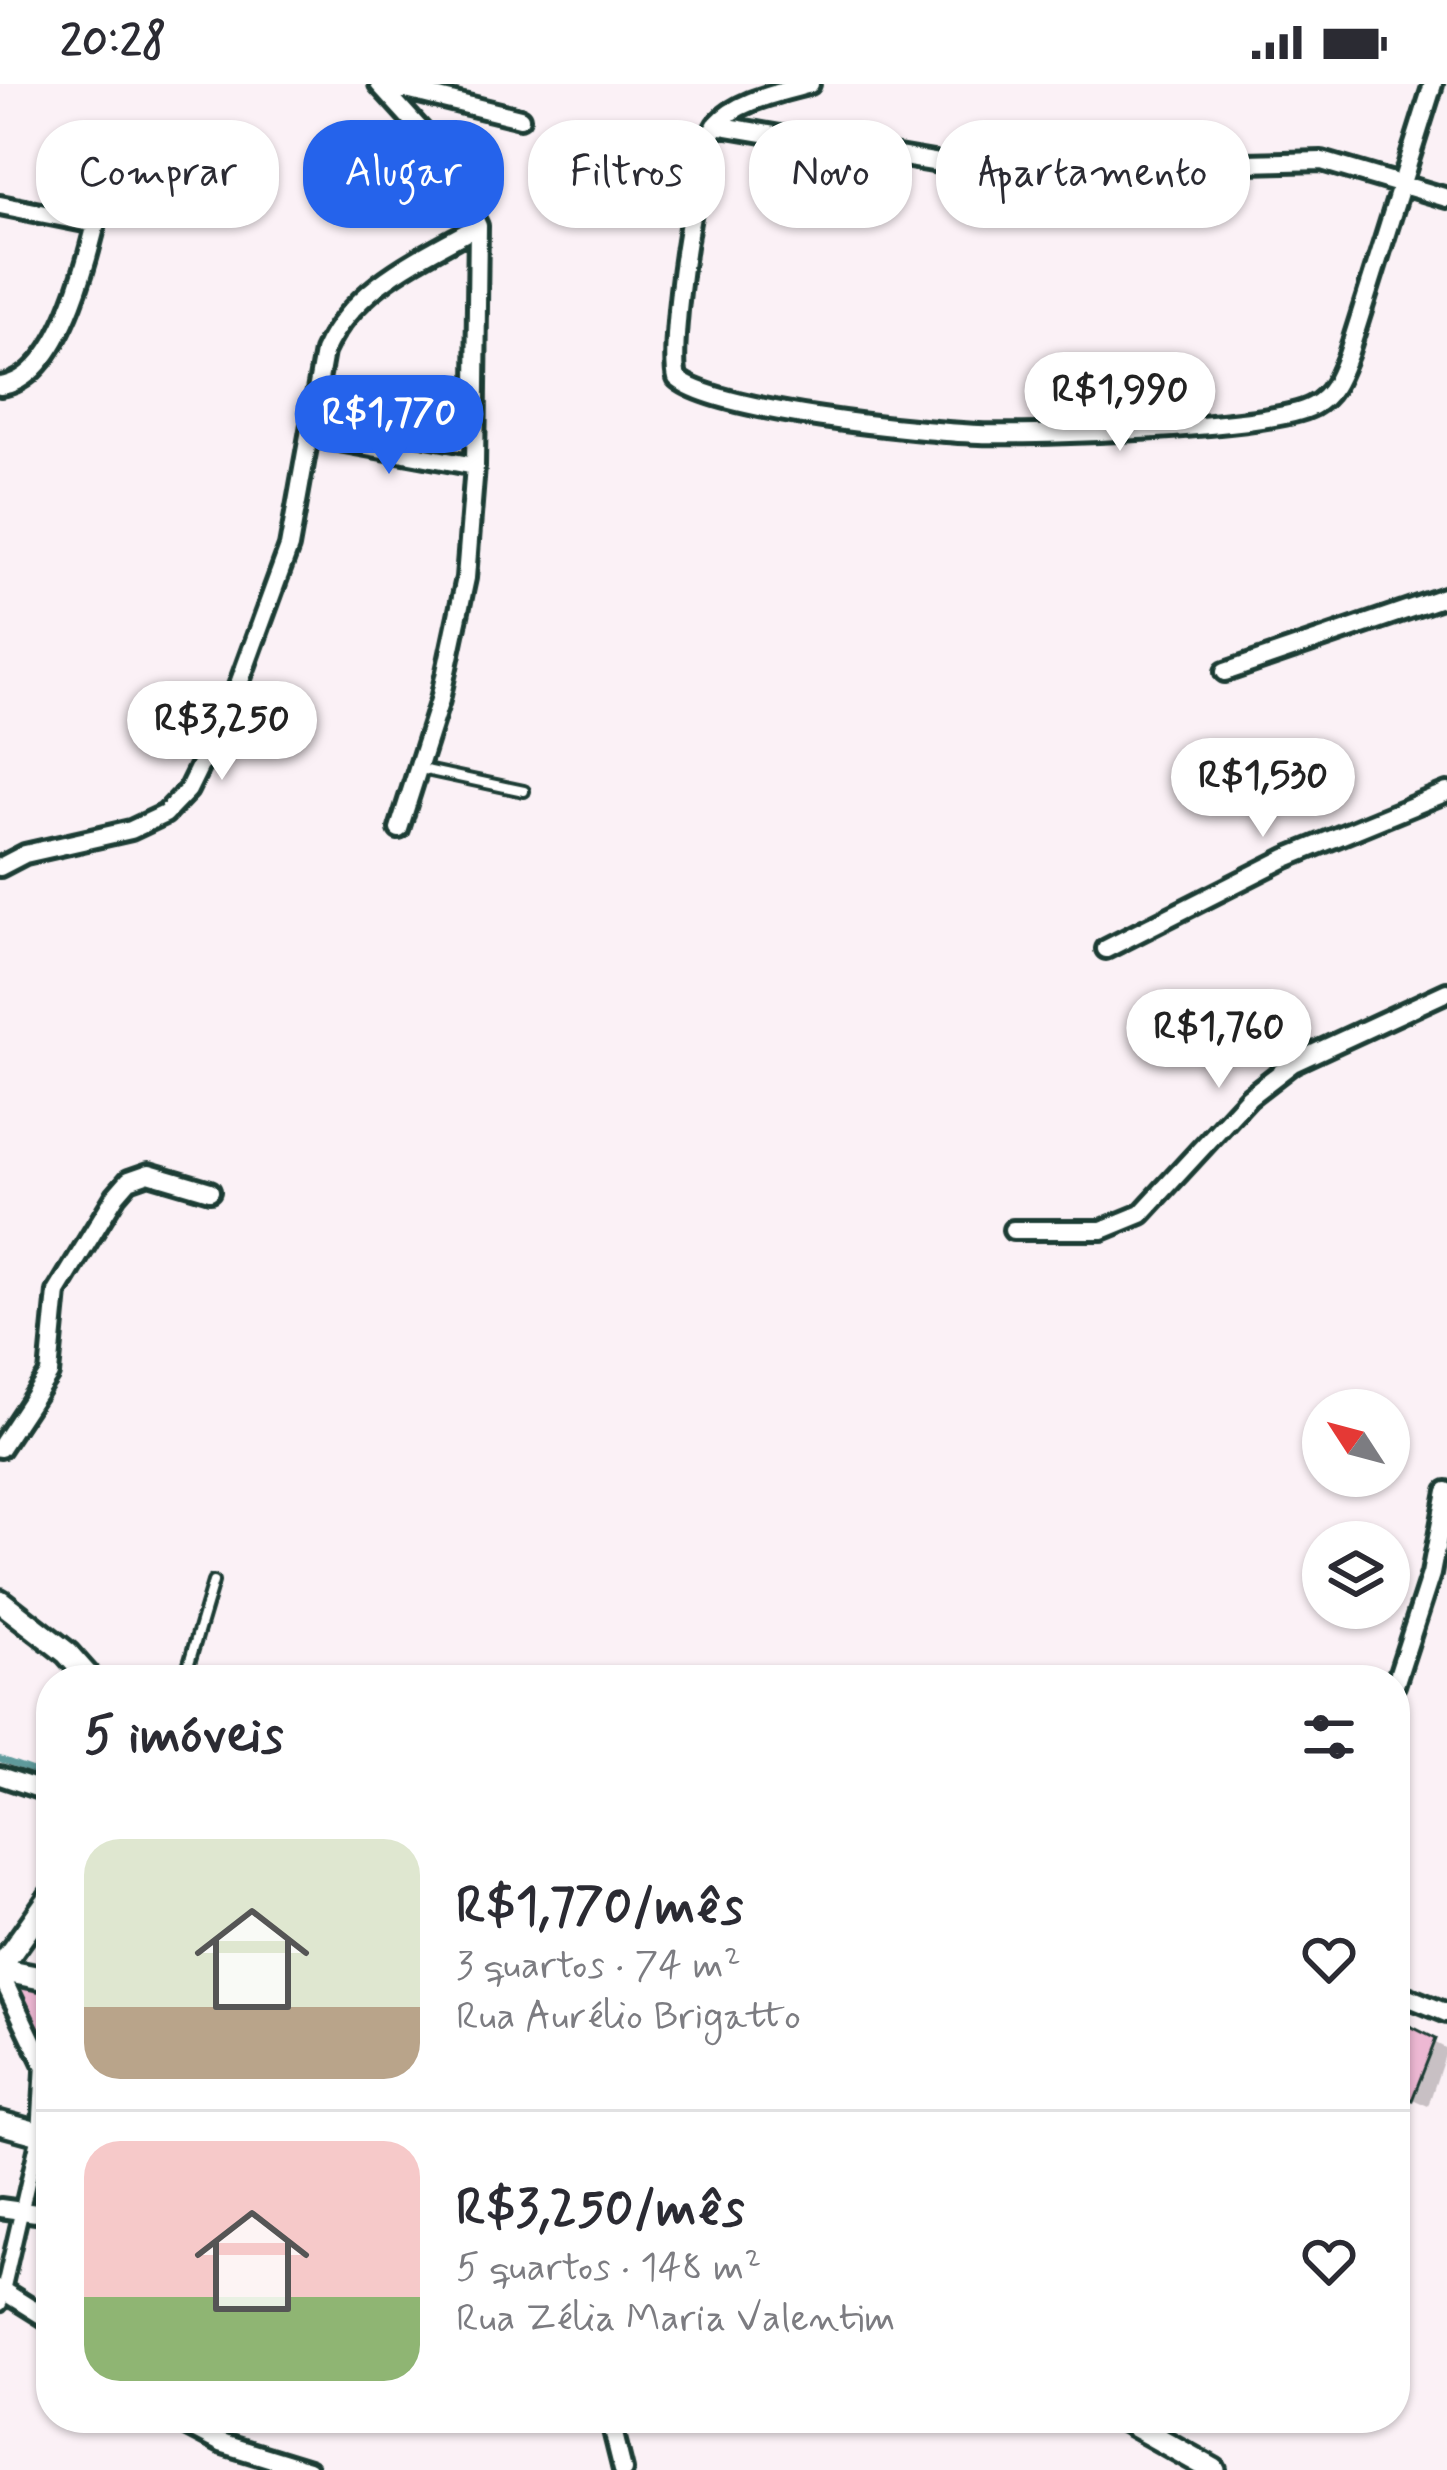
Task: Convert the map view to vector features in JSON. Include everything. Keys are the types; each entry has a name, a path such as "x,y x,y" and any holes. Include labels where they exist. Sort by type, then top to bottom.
{"main road":[{"path":"0,1601 78,1665"},
{"path":"36,1918 0,1971 36,1977"},
{"path":"0,2123 36,2133"},
{"path":"1148,2433 1214,2470"}],"street":[{"path":"380,84 520,118"},
{"path":"380,84 412,120"},
{"path":"725,120 763,98 810,84"},
{"path":"691,228 672,350 677,378 701,394 975,434 1260,419 1317,405 1334,388 1433,84"},
{"path":"725,127 980,170 1282,158 1322,161 1447,198"},
{"path":"0,205 36,212"},
{"path":"0,386 14,385 45,360 63,325 94,228"},
{"path":"0,867 25,854 131,830 165,814 188,790 228,711 290,547 325,352 334,329 393,273 474,228"},
{"path":"399,829 466,578 475,466 478,228"},
{"path":"312,436 475,466"},
{"path":"1225,671 1447,596"},
{"path":"1106,949 1286,858 1447,792"},
{"path":"1013,1230 1102,1230 1141,1214 1249,1097 1293,1063 1447,992"},
{"path":"0,1448 49,1373 57,1292 116,1195 129,1180 149,1173 210,1190"},
{"path":"1401,1665 1431,1574 1447,1491"},
{"path":"0,1776 36,1788"},
{"path":"0,1971 36,2040"},
{"path":"1410,1998 1447,2013"},
{"path":"36,2166 1,2294 36,2313"},
{"path":"0,2208 36,2212"},
{"path":"201,2433 308,2470"},
{"path":"614,2433 623,2470"}],"lane":[{"path":"419,768 524,791"},
{"path":"188,1665 213,1582"}],"building":[{"path":"10,1977 36,1983 36,2024"},
{"path":"1410,2026 1436,2039 1410,2099"}],"waterway":[{"path":"0,1759 36,1772"}]}
